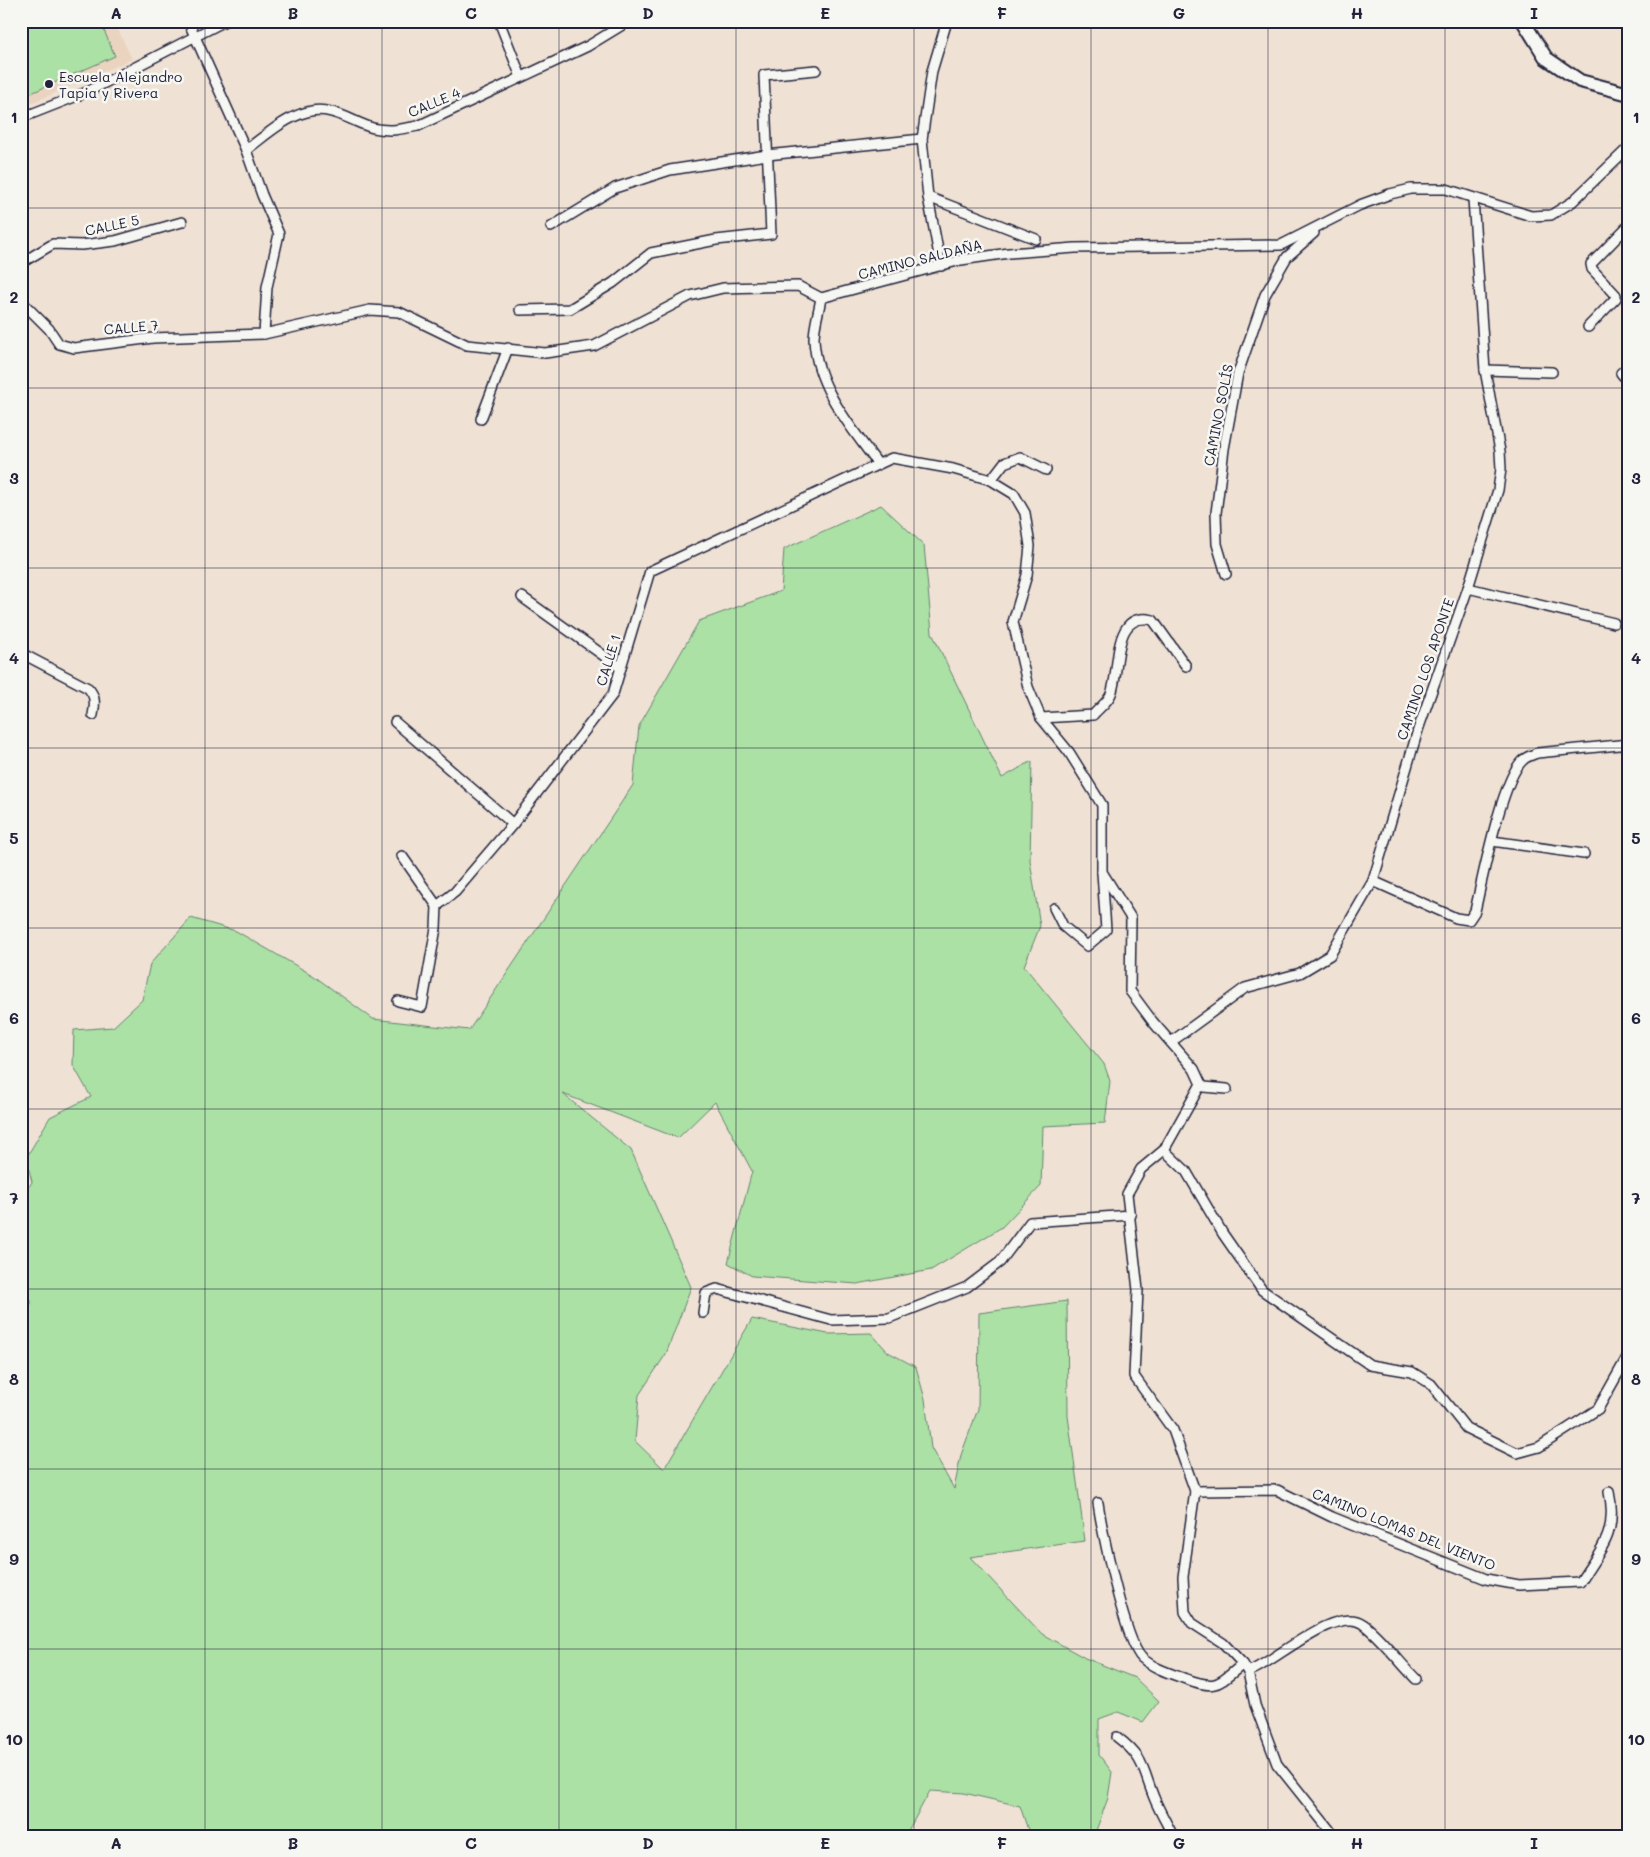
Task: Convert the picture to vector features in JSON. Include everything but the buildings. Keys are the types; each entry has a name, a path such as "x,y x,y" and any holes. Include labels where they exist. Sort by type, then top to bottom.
{"street":[{"path":"188,21 246,150 262,195 279,234 267,287 264,334 370,310 399,312 468,345 545,353 594,346 690,296 723,288 798,286 821,298 814,338 819,373 845,419 878,464"},
{"path":"21,118 87,92 225,21"},
{"path":"499,21 521,77"},
{"name":"CALLE 4","path":"246,150 287,120 309,111 335,112 374,128 396,131 418,126 588,46 629,21"},
{"path":"941,266 928,197 922,139 932,71 947,21"},
{"path":"1523,21 1546,58 1580,80 1629,94"},
{"path":"520,310 570,309 613,283 651,253 716,240 771,234 764,75 816,70"},
{"path":"551,227 615,188 670,170 767,155 922,139"},
{"name":"CAMINO SALDAÑA","path":"821,298 941,266 1009,253 1075,248 1281,245 1360,205 1410,189 1446,189 1531,216 1551,214 1572,202 1629,147"},
{"path":"928,197 1036,239"},
{"name":"CAMINO LOS APONTE","path":"1171,1042 1245,988 1300,973 1330,955 1373,881 1418,730 1468,588 1498,490 1501,469 1485,370 1473,199"},
{"name":"CALLE 5","path":"21,262 53,244 82,245 115,241 182,222"},
{"path":"1588,327 1615,301 1616,295 1592,269 1590,264 1629,225"},
{"name":"CAMINO SOLÍS","path":"1226,574 1218,544 1216,514 1224,449 1238,373 1265,295 1287,257 1321,226"},
{"name":"CALLE 7","path":"21,301 49,329 59,344 74,348 153,338 264,334"},
{"path":"481,418 508,348"},
{"path":"1629,366 1621,373 1629,383"},
{"path":"1485,370 1552,372"},
{"path":"991,480 1004,463 1020,457 1046,470"},
{"name":"CALLE 1","path":"437,906 455,892 513,824 614,694 650,571 892,458 909,460 991,480 1014,494 1025,513 1030,546 1028,565 1013,622 1028,687 1041,718 1069,752 1102,806 1102,872 1106,930 1087,946 1063,926 1054,908"},
{"path":"1468,588 1614,623"},
{"path":"522,597 621,668"},
{"path":"1041,718 1093,715 1111,696 1122,635 1130,621 1141,617 1153,620 1186,666"},
{"path":"21,653 35,658 88,688 93,693 95,706 93,716"},
{"path":"395,722 513,824"},
{"path":"1373,881 1456,918 1468,920 1475,911 1502,801 1513,772 1523,760 1536,754 1629,744"},
{"path":"1492,841 1584,854"},
{"path":"398,1001 422,1007 436,928 437,906 402,856"},
{"path":"1102,872 1132,918 1130,992 1194,1069 1201,1084 1204,1087 1227,1089"},
{"path":"1201,1084 1164,1150 1141,1169 1127,1194 1131,1214 1138,1290 1134,1376 1173,1430 1195,1492 1182,1577 1185,1612 1192,1622 1223,1643 1246,1668 1255,1705 1277,1764 1332,1833 1331,1836"},
{"path":"1164,1150 1186,1170 1223,1234 1262,1290 1370,1365 1412,1372 1432,1384 1466,1428 1517,1454 1539,1447 1598,1409 1629,1354"},
{"path":"703,1313 706,1293 717,1289 831,1320 889,1318 967,1288 1000,1262 1030,1222 1131,1214"},
{"name":"CAMINO LOMAS DEL VIENTO","path":"1195,1492 1277,1490 1332,1517 1486,1579 1520,1585 1580,1582 1609,1538 1613,1510 1609,1492"},
{"path":"1098,1503 1103,1538 1130,1634 1141,1657 1162,1671 1208,1686 1219,1684 1325,1626 1344,1620 1362,1623 1416,1679"},
{"path":"1117,1737 1130,1747 1145,1769 1154,1799 1173,1836"}],"shaded area":[{"name":"Escuela Alejandro Tapia y Rivera","path":"21,21 114,21 132,59 21,108"}],"green space":[{"name":"Escuela Alejandro Tapia y Rivera","path":"29,21 100,21 115,56 27,95 20,68 20,58 25,30"},
{"path":"881,505 924,545 932,633 1002,778 1032,761 1030,860 1040,926 1024,966 1104,1064 1110,1081 1105,1123 1043,1126 1041,1186 1002,1227 931,1270 857,1284 752,1276 728,1263 752,1171 715,1102 678,1138 563,1094 631,1150 691,1287 666,1354 639,1395 635,1441 664,1469 752,1319 828,1334 871,1333 888,1352 916,1367 925,1399 931,1448 954,1489 961,1455 978,1409 979,1313 1067,1301 1068,1416 1085,1541 970,1557 1042,1634 1085,1658 1135,1678 1159,1701 1143,1722 1118,1712 1099,1719 1099,1755 1112,1772 1108,1798 1094,1836 1030,1836 1020,1806 964,1793 930,1791 909,1829 910,1836 21,1836 21,1305 31,1304 31,1300 21,1295 21,1199 32,1182 26,1158 50,1117 91,1097 73,1065 74,1030 113,1027 142,1000 150,964 191,918 236,931 314,976 373,1019 469,1030 633,785 639,726 699,621 781,591 784,549"}],"place":[{"name":"Escuela Alejandro Tapia y Rivera","path":"49,84"}]}
